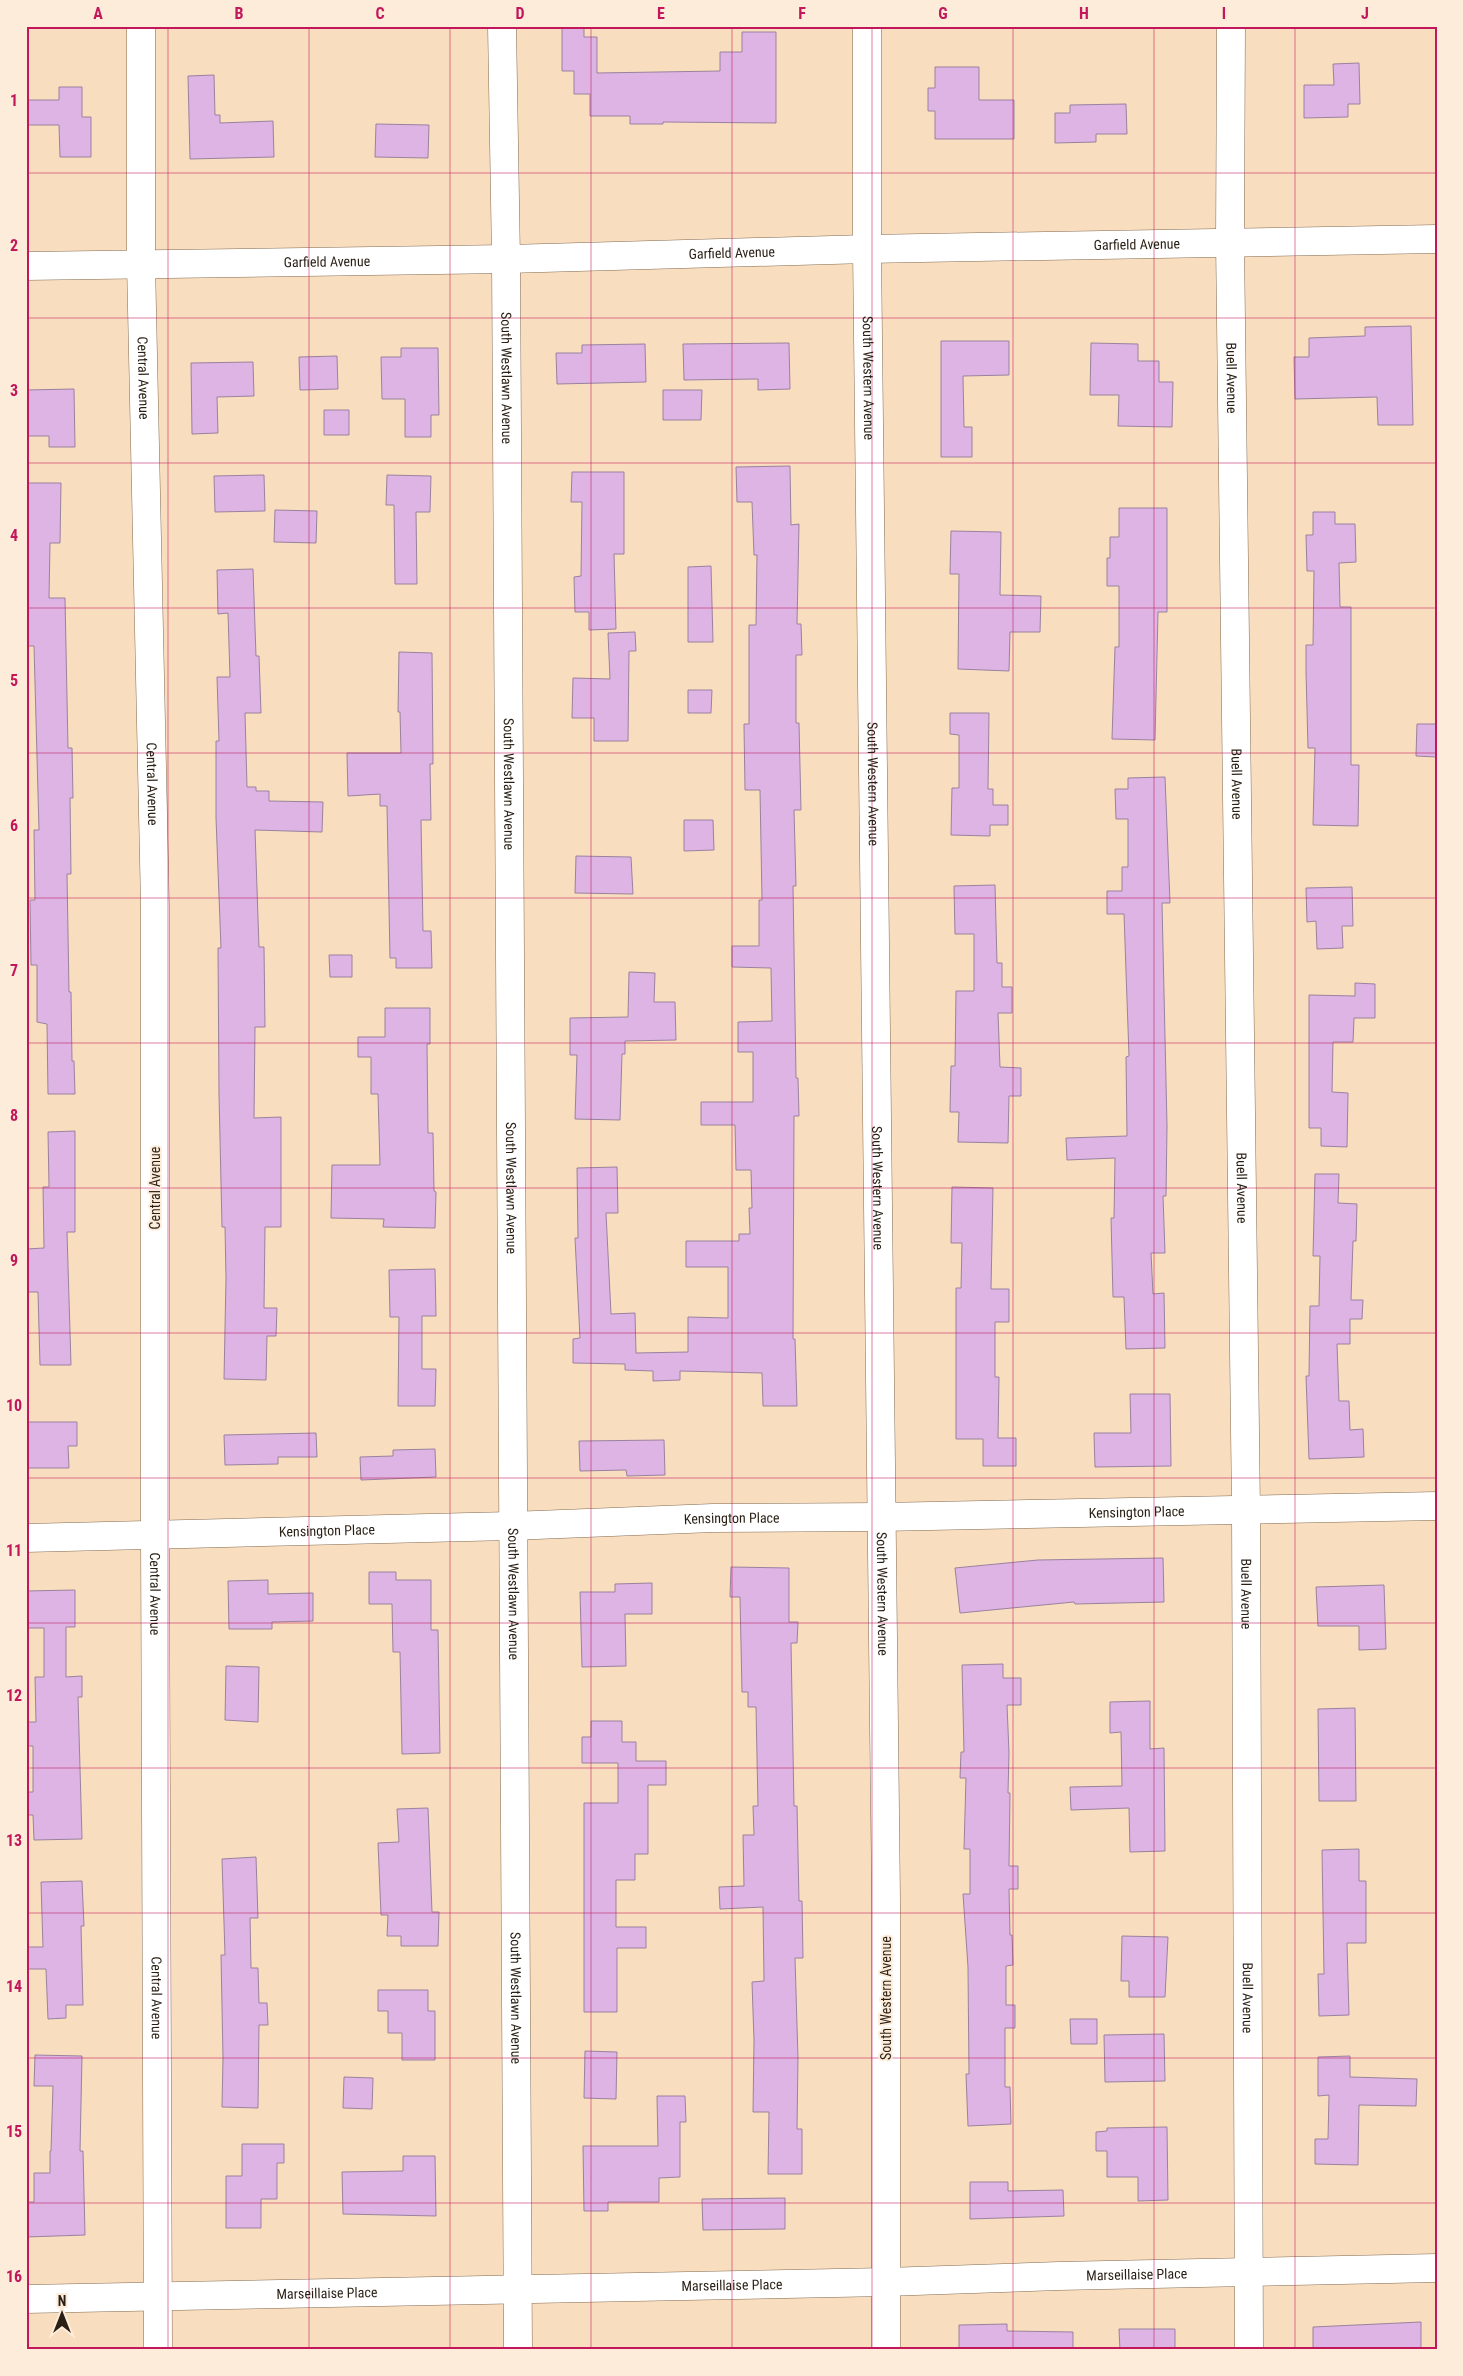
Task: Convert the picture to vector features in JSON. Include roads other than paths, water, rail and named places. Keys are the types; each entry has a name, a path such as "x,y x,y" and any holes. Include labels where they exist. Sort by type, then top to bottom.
{"street":[{"name":"Central Avenue","path":"141,26 141,263 154,906 154,1534 158,2350"},
{"name":"South Westlawn Avenue","path":"502,26 506,258 511,1526 518,2350"},
{"name":"South Western Avenue","path":"867,26 867,249 886,1899 886,2350"},
{"name":"Buell Avenue","path":"1231,26 1230,242 1246,1510 1249,2350"},
{"name":"Garfield Avenue","path":"26,266 1437,239"},
{"name":"Kensington Place","path":"26,1538 511,1526 713,1518 881,1517 1437,1506"},
{"name":"Marseillaise Place","path":"26,2299 159,2298 1437,2268"}]}
